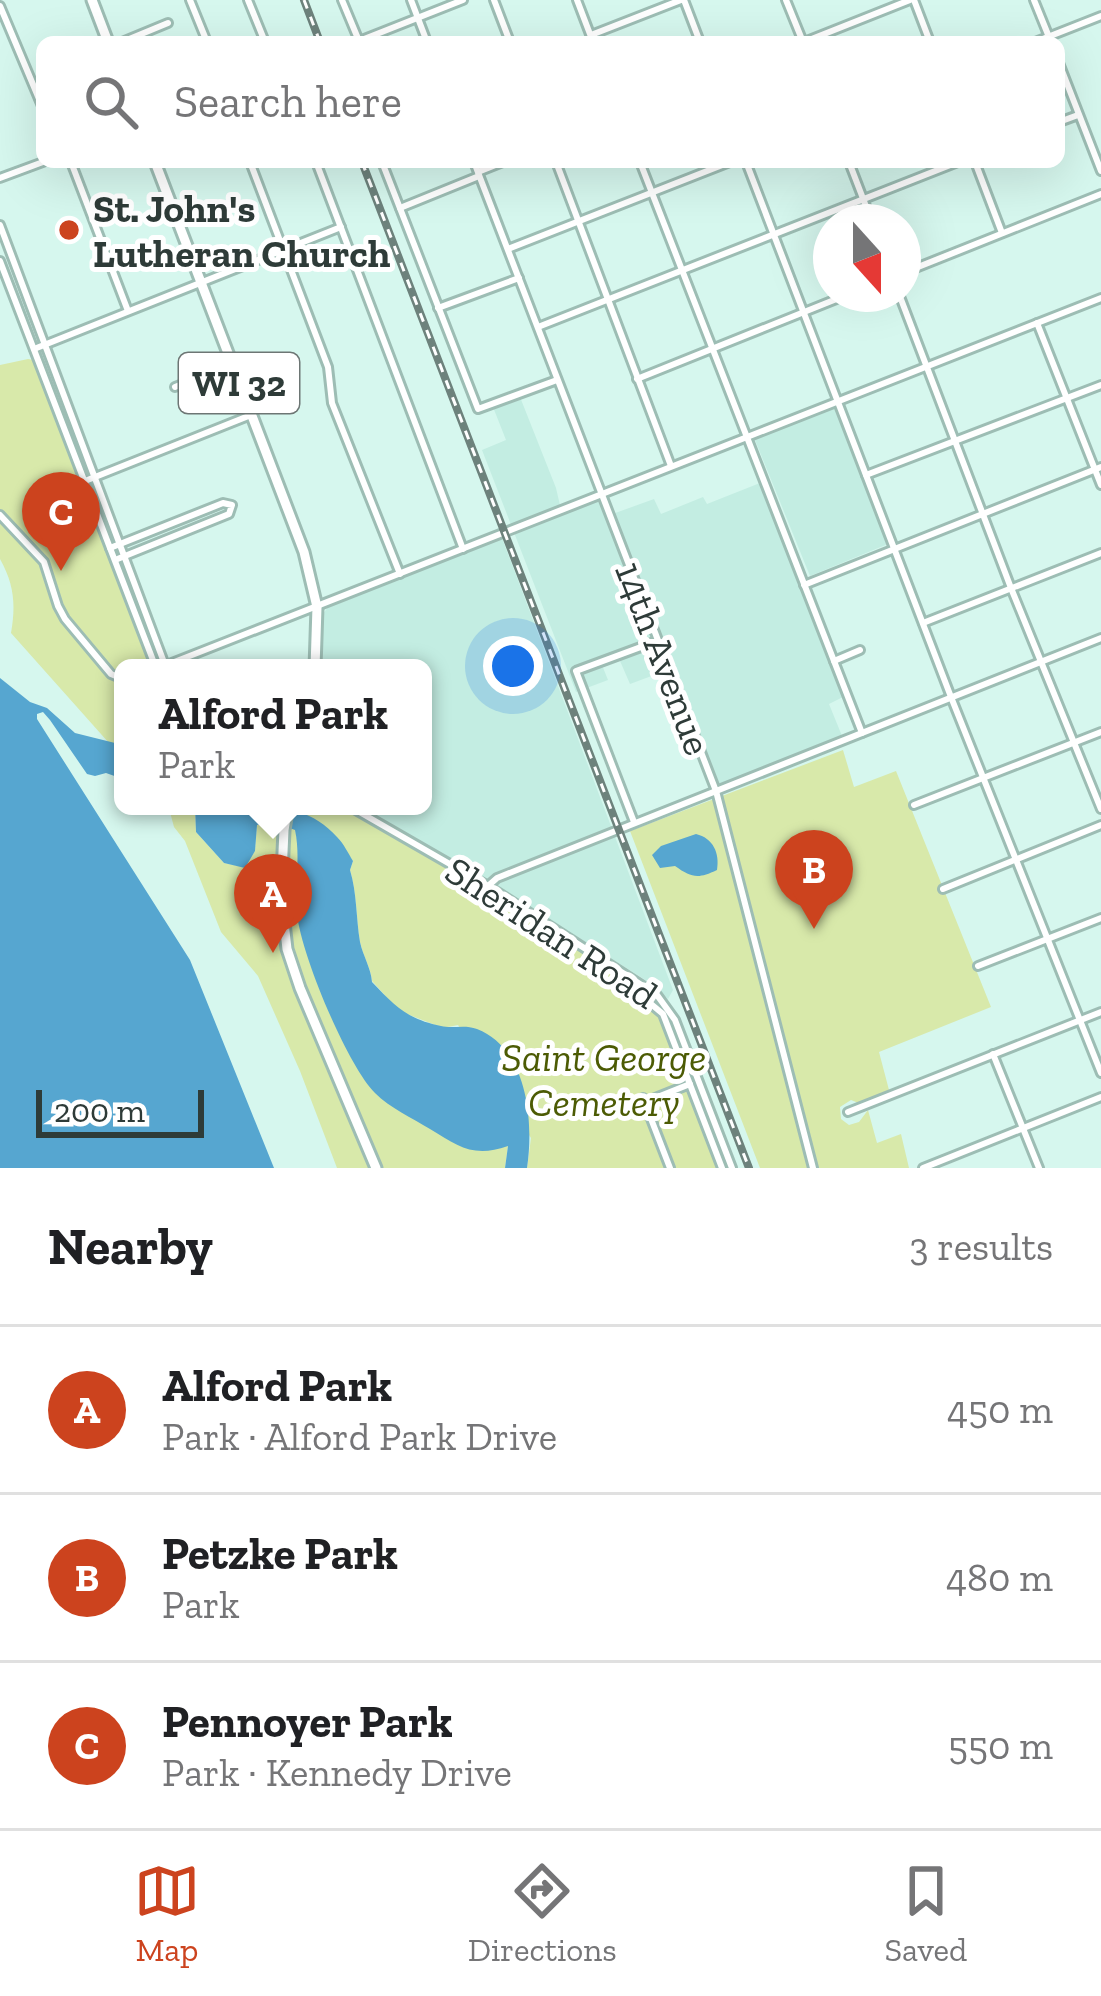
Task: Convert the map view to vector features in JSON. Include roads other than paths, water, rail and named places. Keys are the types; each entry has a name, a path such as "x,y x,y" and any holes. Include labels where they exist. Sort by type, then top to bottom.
{"main road":[{"path":"92,0 106,36"},
{"name":"WI 32","path":"157,168 304,552 316,607 315,659"},
{"path":"286,815 281,896 287,949 376,1168"}],"street":[{"path":"190,0 205,36"},
{"path":"248,0 263,36"},
{"path":"342,0 357,36"},
{"path":"411,0 425,36"},
{"path":"374,36 463,0"},
{"path":"494,0 508,36"},
{"path":"577,0 591,36"},
{"path":"597,36 682,0 697,36"},
{"path":"787,0 802,36"},
{"path":"819,36 912,0 927,36"},
{"path":"1034,0 1049,36"},
{"path":"0,6 36,92"},
{"path":"1057,36 1101,16"},
{"path":"137,36 169,23"},
{"path":"1065,78 1101,171"},
{"path":"1065,120 1079,114"},
{"path":"0,178 36,165"},
{"path":"72,168 128,311"},
{"path":"252,168 328,367 332,403 400,574"},
{"path":"318,168 463,549"},
{"path":"384,168 478,409 557,380"},
{"name":"14th Avenue","path":"476,168 716,791 813,1168"},
{"path":"400,208 490,168"},
{"path":"558,168 671,466"},
{"path":"642,168 862,733"},
{"path":"508,249 715,168"},
{"path":"748,168 1101,1073"},
{"path":"851,168 865,204"},
{"path":"538,327 943,168"},
{"path":"977,168 1002,233"},
{"path":"921,266 1101,194"},
{"path":"0,225 159,659"},
{"path":"34,349 341,227"},
{"path":"14,263 1,266 158,659"},
{"path":"438,308 519,278"},
{"path":"185,659 1101,298"},
{"path":"638,379 813,308"},
{"path":"906,312 1101,808"},
{"path":"1037,323 1101,485"},
{"path":"176,387 232,364"},
{"path":"866,475 1101,385"},
{"path":"85,481 251,415"},
{"path":"804,585 1098,468"},
{"path":"110,548 223,503 232,505 229,514 115,560"},
{"path":"0,515 44,562 65,619 114,675"},
{"path":"922,623 1101,553"},
{"path":"488,886 497,878 1101,638"},
{"path":"635,824 576,671 657,641"},
{"path":"834,661 860,650"},
{"path":"914,805 1101,731"},
{"name":"Sheridan Road","path":"365,815 488,886 664,1002 732,1168"},
{"path":"943,889 1101,824"},
{"path":"978,966 1101,918"},
{"path":"632,989 663,1014 722,1168"},
{"path":"848,1112 1101,1012"},
{"path":"993,1054 1039,1168"},
{"path":"670,1168 644,1100 690,1084"},
{"path":"922,1168 1101,1097"}],"water":[{"path":"0,678 30,702 47,708 75,733 114,743 114,776 87,774 50,720 43,712 37,714 190,960 274,1168 0,1168"},
{"path":"195,815 307,815 339,840 353,861 350,870 360,942 372,982 410,1015 441,1026 477,1029 507,1053 528,1109 527,1168 505,1168 508,1146 476,1151 458,1145 394,1108 364,1079 327,1008 300,932 295,830 271,821 257,825 255,851 245,868 224,863 196,832"},
{"path":"696,834 714,847 717,870 695,876 675,866 660,868 652,855 661,846"}],"railway":[{"path":"304,0 318,36"},
{"path":"364,168 749,1168"}],"place":[{"name":"St. John's Lutheran Church","path":"69,230"},
{"name":"Pennoyer Park","path":"61,571"},
{"name":"Petzke Park","path":"814,929"},
{"name":"Alford Park","path":"273,953"}],"park label":[{"name":"Saint George Cemetery","path":"604,1080"}]}
